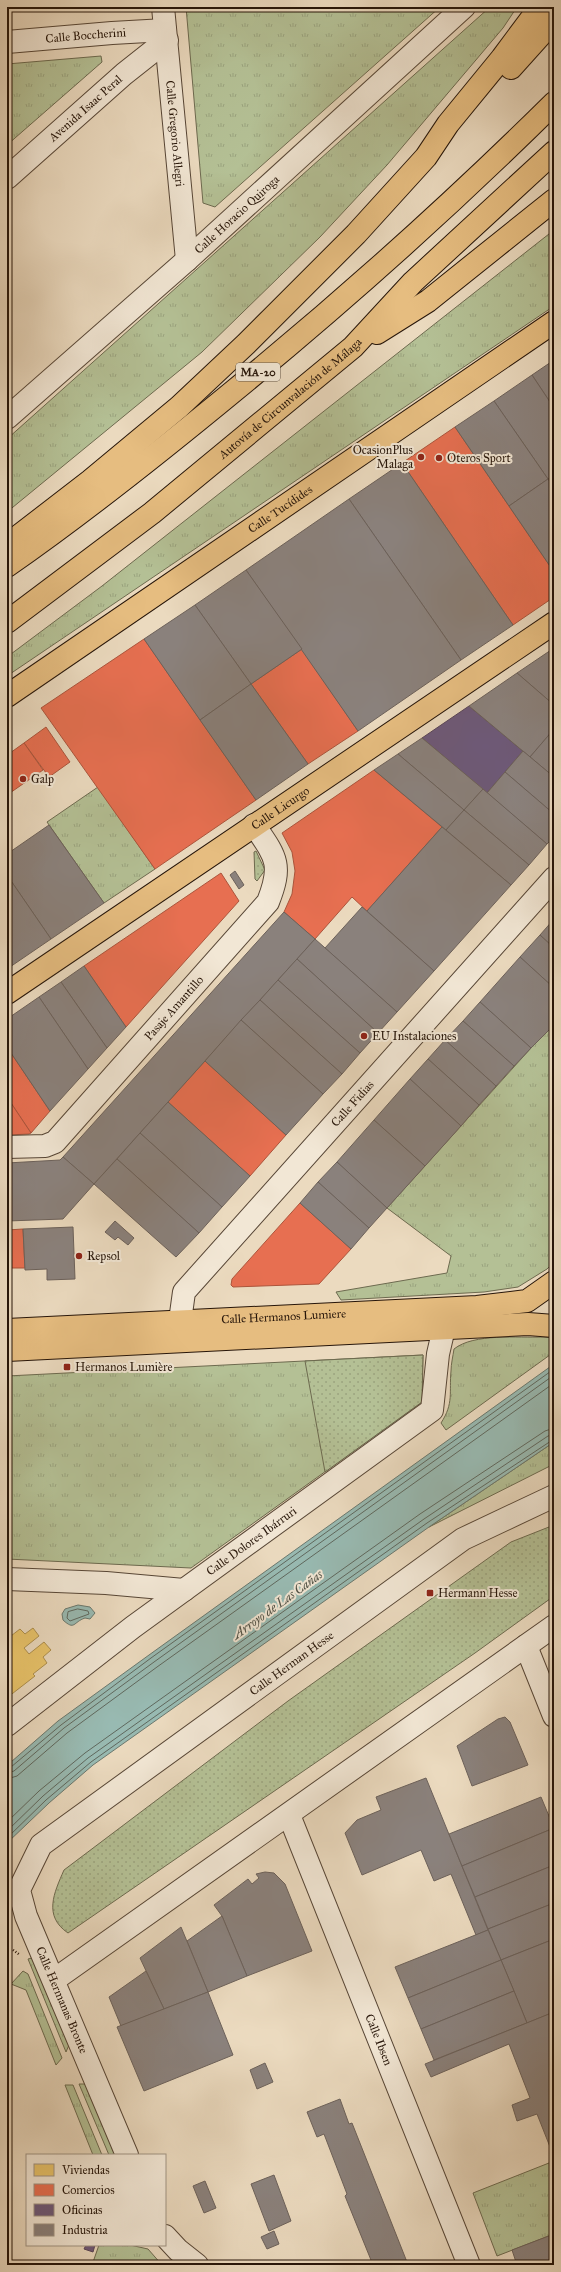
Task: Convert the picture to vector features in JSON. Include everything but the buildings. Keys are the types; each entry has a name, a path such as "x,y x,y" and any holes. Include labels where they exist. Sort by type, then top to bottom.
{"main road":[{"path":"426,157 448,124 502,58 540,7"},
{"path":"7,545 90,481 179,407 246,344 356,234 426,157 455,132 554,20"},
{"name":"MA-20","path":"7,566 165,448 309,330 415,236 554,103"},
{"name":"Autovía de Circunvalación de Málaga","path":"7,622 152,513 353,347 413,282 554,152"},
{"path":"353,347 428,301 554,200"},
{"name":"Calle Tucídides","path":"7,696 554,322"},
{"name":"Calle Licurgo","path":"7,993 554,622"},
{"name":"Calle Hermanos Lumiere","path":"7,1350 181,1331 477,1307 527,1301 554,1282"},
{"name":"Calle Hermanos Lumiere","path":"7,1330 181,1331 444,1328 528,1324 554,1326"}],"street":[{"name":"Calle Gregorio Allegri","path":"163,7 187,260"},
{"name":"Calle Horacio Quiroga","path":"8,414 187,260 464,7"},
{"name":"Calle Boccherini","path":"7,42 112,32 166,35"},
{"name":"Avenida Isaac Peral","path":"7,178 166,35"},
{"name":"Pasaje Amantillo","path":"7,1147 45,1146 55,1142 268,902 277,881 276,862 254,825"},
{"name":"Calle Fidias","path":"181,1331 184,1292 554,878"},
{"name":"Calle Dolores Ibárruri","path":"7,1725 184,1590 432,1410 438,1354 444,1328"},
{"name":"Calle Herman Hesse","path":"41,1845 463,1539 553,1495"},
{"path":"7,1579 106,1583 184,1590"},
{"path":"54,1980 554,1626"},
{"path":"526,1646 554,1716"},
{"name":"Calle Ibsen","path":"289,1815 469,2265"},
{"name":"Calle Hermanas Bronte","path":"41,1845 19,1890 26,1916 127,2154"},
{"path":"166,2237 178,2250 197,2265"}],"green space":[{"path":"186,7 440,7 215,207 203,203"},
{"path":"490,7 517,7 503,28 387,165 320,237 202,352 7,512 7,439"},
{"path":"101,56 102,62 7,145 7,64"},
{"path":"554,230 554,306 7,676 7,657 102,586"},
{"path":"98,787 155,869 104,903 47,822"},
{"path":"256,851 265,870 257,881 255,879 254,852"},
{"path":"554,1025 554,1262 547,1269 518,1287 484,1292 341,1300 336,1292 447,1273 451,1256 387,1208 531,1048"},
{"path":"484,1338 554,1338 554,1352 446,1430 441,1423 448,1410 454,1349 463,1344"},
{"path":"423,1355 422,1402 191,1568 7,1559 7,1376"},
{"path":"423,1355 422,1402 325,1472 305,1361"},
{"path":"554,1442 554,1464 429,1527"},
{"path":"554,1525 554,1596 475,1653 68,1933 60,1926 55,1919 53,1904 54,1896 64,1870 288,1701 511,1542"},
{"path":"32,1958 36,1961 69,2045 66,2052 28,1959"},
{"path":"23,1971 28,1974 62,2058 56,2065 26,1990 11,1984"},
{"path":"79,2084 86,2084 115,2154 109,2154"},
{"path":"65,2085 73,2085 102,2154 93,2154"},
{"path":"554,2161 554,2234 497,2256 473,2193"},
{"path":"99,2246 134,2246 148,2249 162,2265 92,2265"}],"water":[{"name":"Arroyo de Las Cañas","path":"554,1364 554,1442 429,1527 93,1765 49,1803 7,1843 7,1765 58,1721"},
{"path":"78,1605 90,1607 95,1613 90,1619 85,1618 74,1625 70,1625 63,1620 62,1614 65,1609"}],"place":[{"name":"OcasionPlus Malaga","path":"421,457"},
{"name":"Oteros Sport","path":"439,458"},
{"name":"Galp","path":"23,779"},
{"name":"EU Instalaciones","path":"364,1036"},
{"name":"Repsol","path":"79,1256"},
{"name":"Hermanos Lumière","path":"67,1367"},
{"name":"Hermann Hesse","path":"430,1593"}]}
